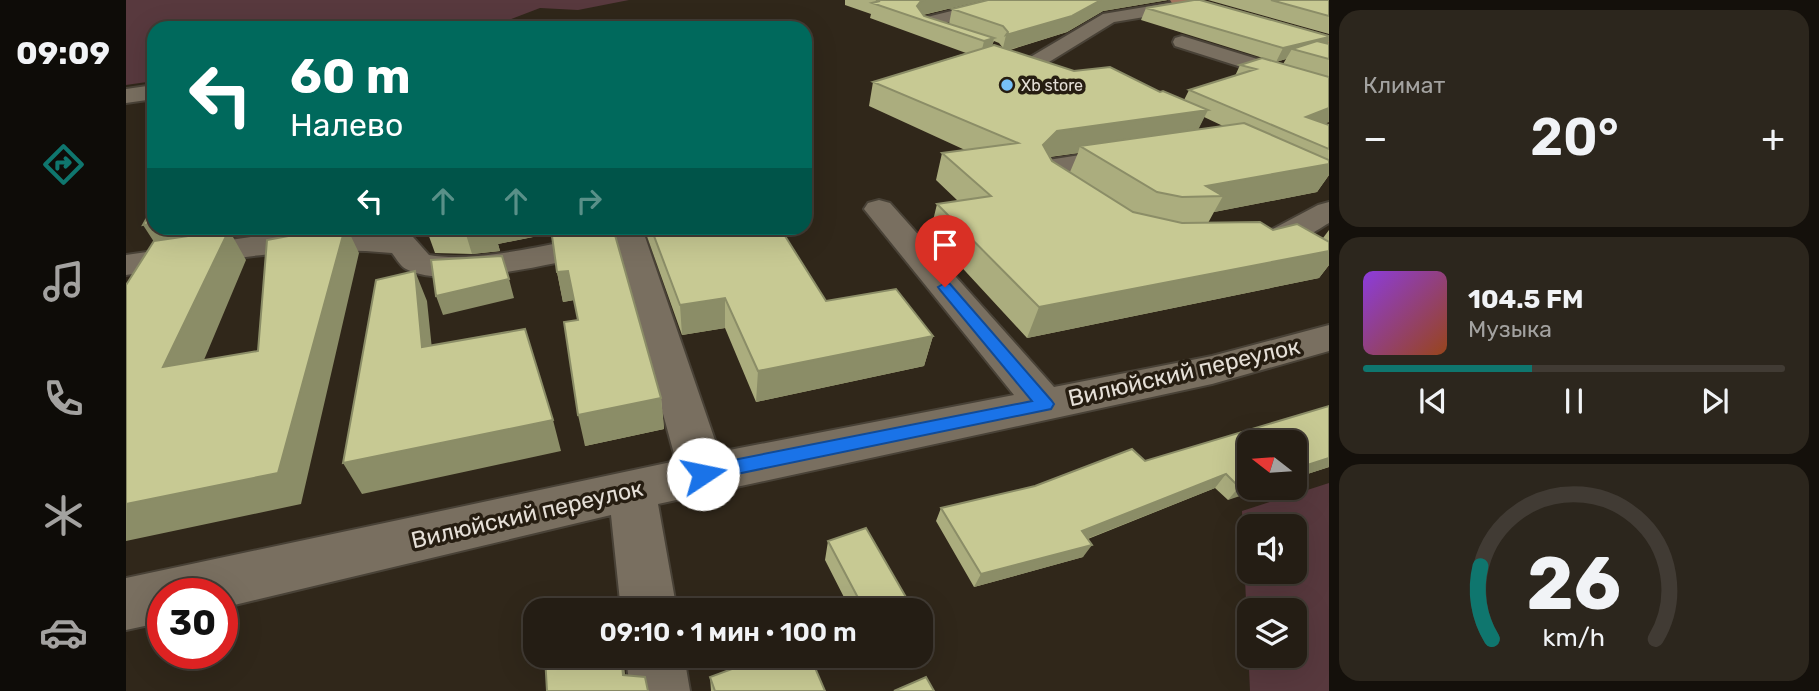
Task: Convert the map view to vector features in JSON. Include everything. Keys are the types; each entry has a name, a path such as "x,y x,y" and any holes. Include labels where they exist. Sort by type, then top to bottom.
{"main road":[{"path":"1185,2 1329,43"}],"street":[{"path":"979,44 926,23 1016,0"},
{"path":"1029,66 1109,18 1185,2"},
{"path":"1182,42 1329,88"},
{"path":"126,96 147,93"},
{"path":"1106,218 1054,180 1051,172 1058,166 1152,152"},
{"path":"879,209 1045,404"},
{"path":"1310,256 1268,238 1329,211"},
{"path":"126,265 285,241 302,235"},
{"path":"315,235 402,244 413,260 431,266 453,268 618,235"},
{"path":"629,235 703,474"},
{"name":"Вилюйский переулок","path":"238,579 703,474 1212,370 1329,338"},
{"path":"632,491 647,598"},
{"path":"126,604 147,599"},
{"path":"657,668 660,691"}],"shaded area":[{"path":"126,0 629,0 578,10 540,8 506,21 147,21 147,82 126,85"},
{"path":"1329,483 1329,691 1250,691 1249,668 1307,668 1307,598 1246,598 1245,584 1307,584 1307,514 1242,514 1242,511 1276,500 1307,500 1307,490"}],"building":[{"path":"876,0 925,0 917,6 924,16 994,38 984,41 872,3 880,1"},
{"path":"988,0 1101,0 1072,16 1006,35 1008,32 1003,26 952,9"},
{"path":"1194,0 1329,37 1283,48 1146,8"},
{"path":"1271,0 1329,0 1329,16"},
{"path":"1317,41 1329,44 1329,59 1292,49"},
{"path":"994,45 1074,71 1110,67 1160,92 1208,110 1057,131 1043,145 1052,161 1133,212 1182,223 1260,222 1273,230 1297,224 1329,242 1329,251 1039,307 937,204 991,196 942,153 1018,143 873,82"},
{"path":"1262,58 1329,77 1329,108 1306,117 1329,125 1329,149 1189,90 1256,69 1240,65"},
{"path":"1244,123 1329,160 1329,164 1206,186 1223,196 1182,197 1157,192 1080,146"},
{"path":"195,235 227,235 163,367 258,351 267,240 294,235 343,235 278,473 126,504 126,285 154,241"},
{"path":"615,235 661,398 578,415 564,322 578,320 568,271 557,272 552,236"},
{"path":"654,235 784,235 826,301 896,289 933,336 758,371 725,298 680,305"},
{"path":"502,256 509,279 436,296 431,260"},
{"path":"415,271 422,347 525,329 553,420 343,463 376,280"},
{"path":"1329,406 1329,458 1307,465 1307,430 1249,430"},
{"path":"1237,434 1237,485 1226,474 1082,531 1092,545 981,574 941,508 1035,486 1132,449 1145,461"},
{"path":"866,528 906,598 858,598 828,541"},
{"path":"546,668 622,668 623,675 645,677 648,691 547,691"},
{"path":"734,668 815,668 825,691 715,691 710,677"},
{"path":"926,677 934,691 894,691"}],"place":[{"name":"Xb store","path":"1007,85"}],"route":[{"path":"703,474 1045,404 945,287"}]}
